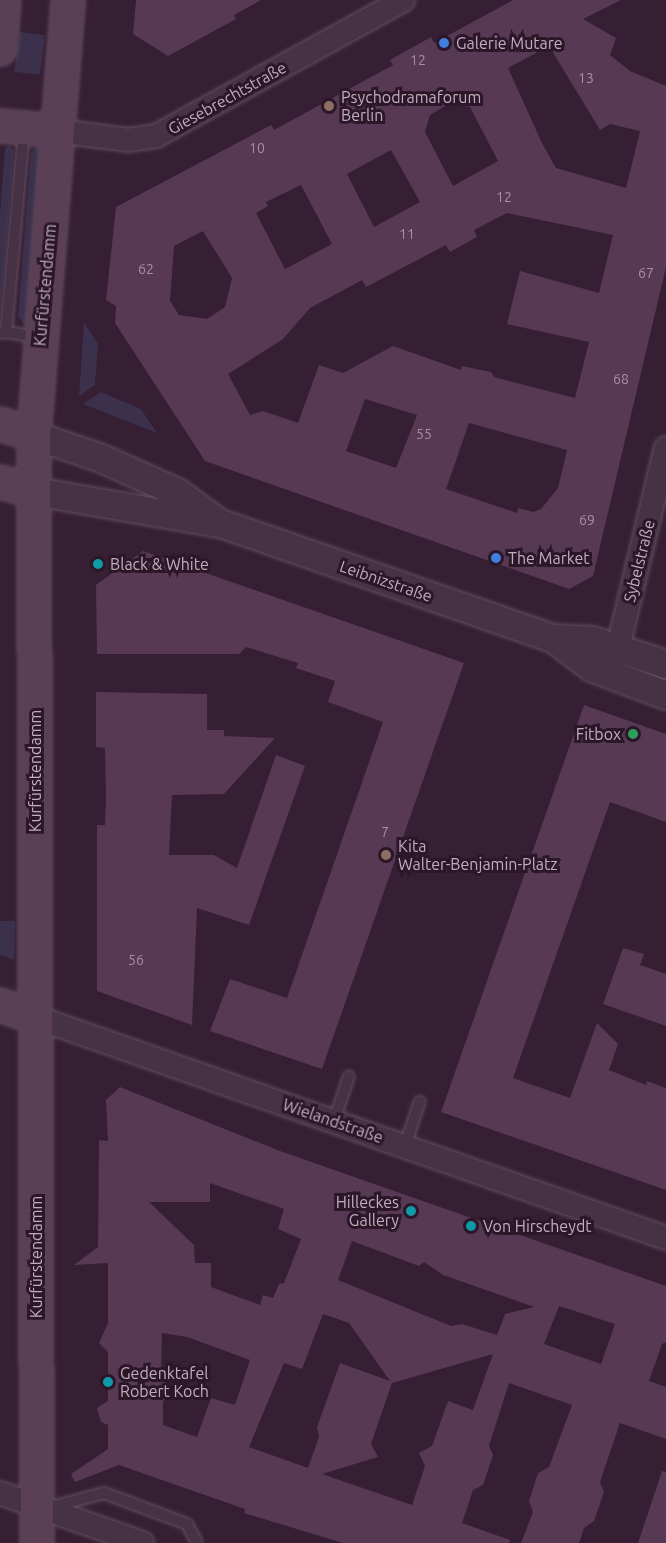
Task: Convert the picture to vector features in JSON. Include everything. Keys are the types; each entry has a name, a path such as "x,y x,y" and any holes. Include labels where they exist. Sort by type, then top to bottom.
{"main road":[{"path":"0,49 4,0"},
{"name":"Kurfürstendamm","path":"37,1543 41,1508 35,1017 34,435 68,0"},
{"name":"Giesebrechtstraße","path":"12,127 57,131"},
{"name":"Leibnizstraße","path":"0,424 34,435"},
{"name":"Leibnizstraße","path":"0,482 34,491"},
{"name":"Wielandstraße","path":"0,1005 35,1017"}],"street":[{"name":"Giesebrechtstraße","path":"57,131 128,140 156,136 403,0"},
{"name":"Leibnizstraße","path":"34,435 101,458 177,492 220,523"},
{"name":"Sybelstraße","path":"611,674 666,448"},
{"name":"Leibnizstraße","path":"34,491 220,523 553,638 592,640 666,664"},
{"name":"Leibnizstraße","path":"553,638 591,667 666,695"},
{"name":"Wielandstraße","path":"35,1017 666,1238"},
{"path":"0,1493 142,1543"}],"lane":[{"path":"12,127 3,333 40,338"},
{"path":"334,1121 349,1076"},
{"path":"405,1146 420,1101"},
{"path":"41,1508 104,1493 187,1524 197,1543"}],"shaded area":[{"path":"19,32 45,35 40,75 14,72"},
{"path":"9,145 14,151 0,315 0,214 5,149"},
{"path":"36,146 40,150 26,326 18,317 31,153"},
{"path":"84,322 98,344 95,385 79,396"},
{"path":"101,392 141,409 157,433 83,404"},
{"path":"0,921 15,921 14,960 0,955"}],"building":[{"path":"136,0 261,0 234,15 236,19 168,56 133,34"},
{"path":"513,0 621,0 583,19 616,38 610,55 630,71 666,86 666,267 593,576 569,589 205,461 115,323 116,306 106,300 116,207 271,125 274,130 393,65 390,60 431,37 434,43","holes":["549,46 600,130 610,124 640,131 626,188 556,168 542,143 508,68","450,103 470,107 498,161 453,186 425,132 430,115","391,150 420,202 374,227 347,174","301,185 332,244 285,269 256,213 268,206 266,202","507,213 613,235 599,293 520,271 507,324 589,342 575,398 494,377 491,372 462,366 461,370 393,346 343,373 319,365 298,423 263,411 250,415 228,374 283,339 310,308 362,280 366,287 446,245 450,252 477,237 474,230","203,231 232,278 225,307 207,319 179,315 170,301 174,246","365,399 417,415 396,468 346,451","469,423 567,450 558,488 541,509 533,512 518,508 517,513 446,489"]},
{"path":"143,551 464,663 322,1069 210,1031 230,979 287,998 383,722 328,702 335,681 296,668 298,663 246,647 239,654 97,654 96,585"},
{"path":"96,692 207,694 207,730 224,730 224,736 275,738 224,794 172,795 169,855 214,855 237,868 276,755 305,766 249,925 197,908 192,1025 97,991 97,825 105,825 106,798 105,748 96,747"},
{"path":"584,705 666,734 666,822 610,802 513,1078 570,1098 597,1023 618,1044 609,1070 646,1085 647,1081 666,1088 666,1190 441,1112"},
{"path":"623,948 644,954 640,965 666,974 666,1026 603,1004"},
{"path":"120,1087 280,1151 666,1286 666,1342 662,1344 649,1381 666,1387 666,1439 620,1423 600,1482 604,1492 594,1521 584,1528 579,1543 521,1543 533,1512 529,1501 538,1473 549,1467 572,1405 509,1383 489,1446 493,1455 483,1485 473,1490 462,1523 510,1540 509,1543 343,1543 244,1513 245,1509 119,1465 75,1482 71,1474 108,1449 108,1425 101,1422 97,1408 108,1401 108,1352 99,1343 108,1323 108,1263 74,1265 98,1247 99,1140 108,1141 106,1100","holes":["210,1183 284,1209 278,1229 301,1239 284,1283 279,1284 273,1298 263,1295 260,1305 211,1287 211,1263 195,1263 194,1245 149,1202 210,1202","352,1241 419,1266 424,1262 443,1275 534,1307 505,1314 497,1335 462,1324 451,1326 338,1280","559,1306 615,1324 601,1364 544,1344","323,1314 349,1323 390,1381 340,1363 317,1427 319,1437 308,1468 249,1447 284,1363 302,1369","162,1333 187,1337 250,1360 235,1405 211,1398 197,1437 163,1425 163,1402 172,1389 161,1377","493,1354 473,1410 448,1401 432,1446 419,1453 425,1466 412,1505 322,1474 378,1457 371,1444 392,1383"]},
{"path":"662,1471 666,1472 666,1543 638,1543"}],"place":[{"name":"Galerie Mutare","path":"444,43"},
{"name":"Psychodramaforum Berlin","path":"329,106"},
{"name":"The Market","path":"496,558"},
{"name":"Black & White","path":"98,564"},
{"name":"Fitbox","path":"633,734"},
{"name":"Kita Walter-Benjamin-Platz","path":"386,855"},
{"name":"Hilleckes Gallery","path":"411,1211"},
{"name":"Von Hirscheydt","path":"471,1226"},
{"name":"Gedenktafel Robert Koch","path":"108,1382"}]}
